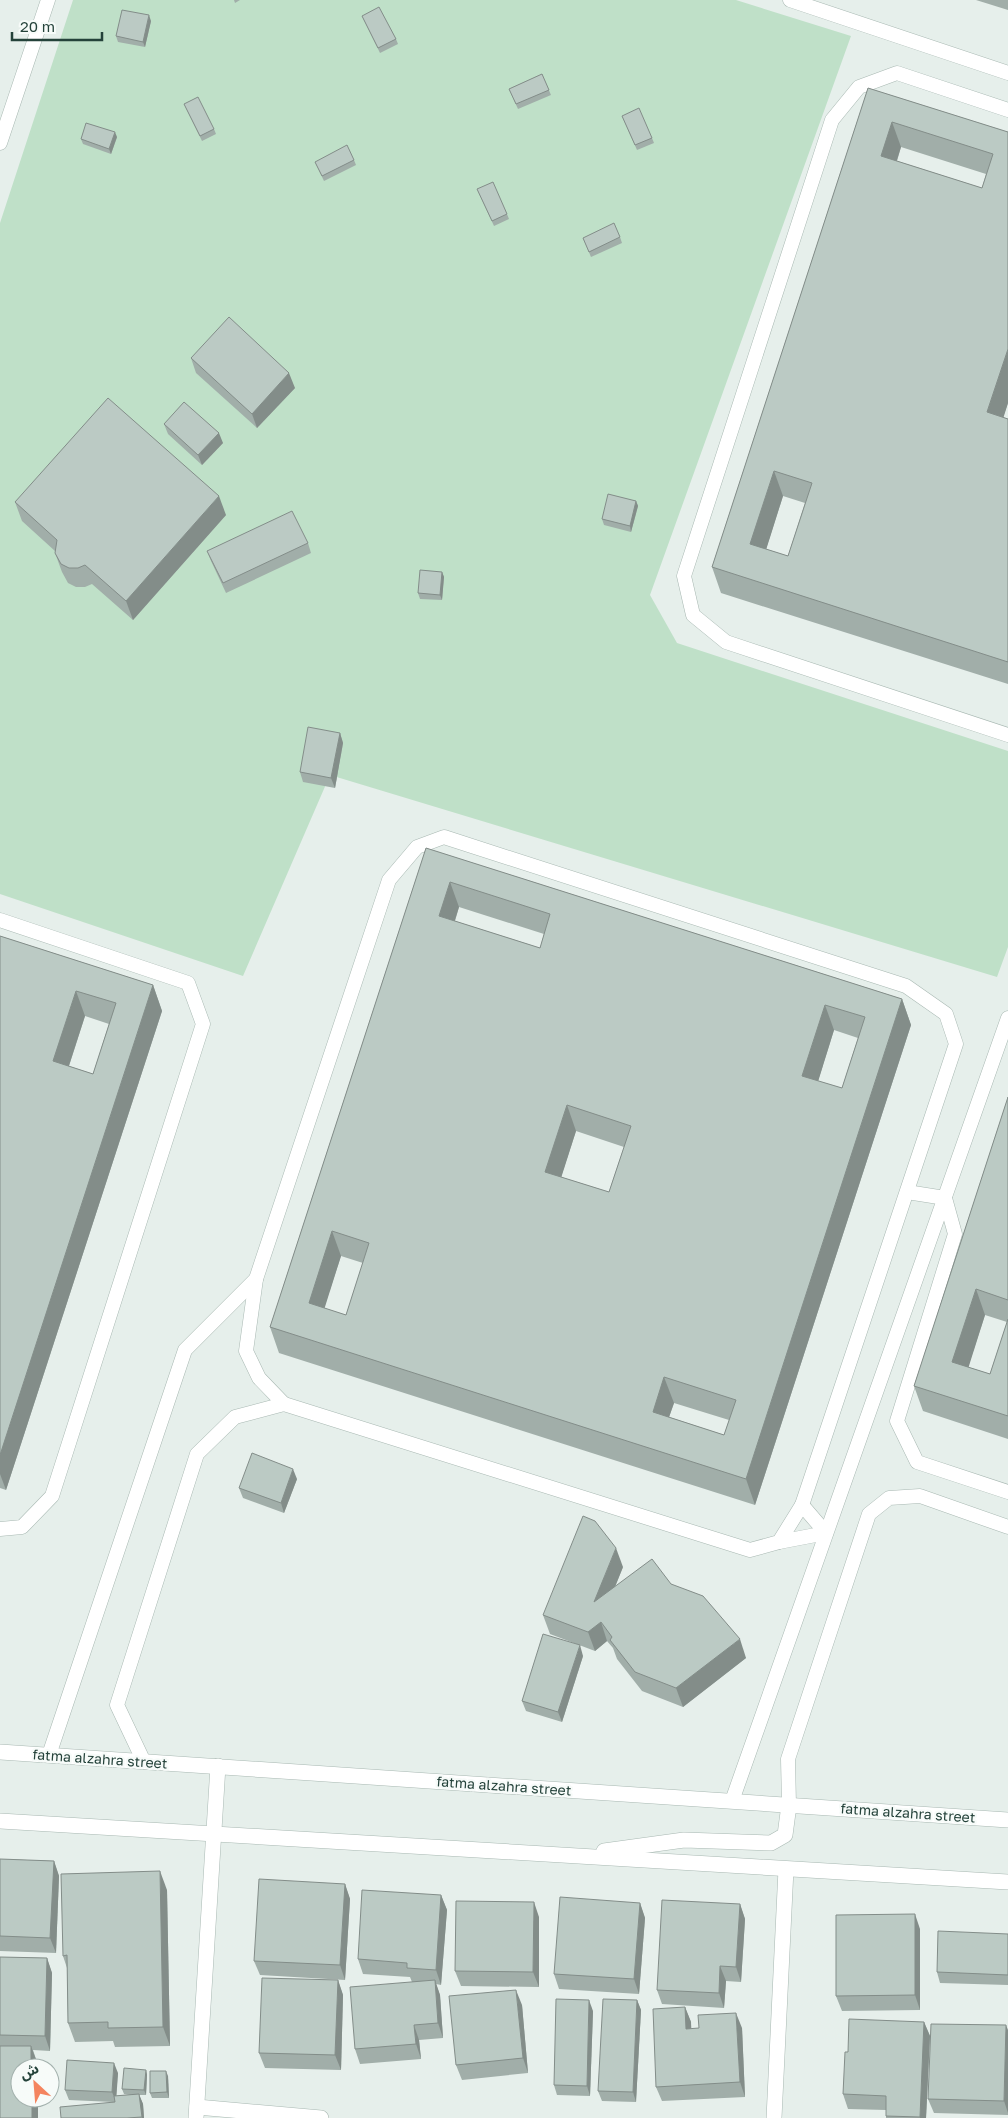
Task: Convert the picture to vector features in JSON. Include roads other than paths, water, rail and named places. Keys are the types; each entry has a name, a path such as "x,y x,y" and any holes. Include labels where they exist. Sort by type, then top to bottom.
{"street":[{"name":"fatma alzahra street","path":"0,1752 1008,1820"},
{"path":"218,1766 196,2112 321,2118"},
{"path":"567,1856 684,1840 771,1843 785,1835 789,1805"},
{"path":"0,1821 1008,1882"},
{"path":"774,2118 786,1869"}],"lane":[{"path":"0,143 48,0"},
{"path":"790,0 1008,73"},
{"path":"1008,110 897,73 859,87 832,120 684,576 693,615 726,642 1008,735"},
{"path":"779,1542 802,1505 956,1044 946,1014 906,986 444,838 417,847 389,880 256,1279 246,1351 258,1378 284,1404 750,1550 826,1533 802,1505"},
{"path":"0,920 188,983 203,1024 52,1496 22,1527 0,1529"},
{"path":"732,1801 1008,1018"},
{"path":"906,1192 945,1198"},
{"path":"945,1198 954,1234 897,1421 918,1462 1008,1492"},
{"path":"49,1755 185,1350 256,1279"},
{"path":"144,1762 117,1705 197,1454 235,1417 284,1404"},
{"path":"789,1805 788,1758 869,1514 889,1498 920,1496 1008,1527"}]}
